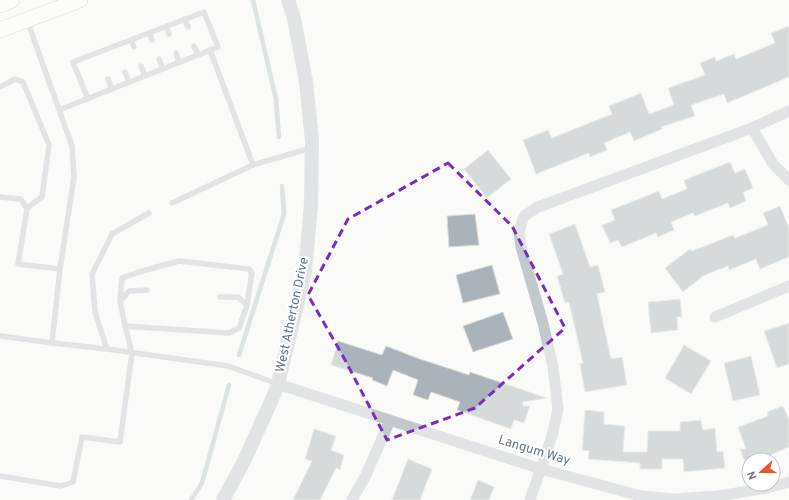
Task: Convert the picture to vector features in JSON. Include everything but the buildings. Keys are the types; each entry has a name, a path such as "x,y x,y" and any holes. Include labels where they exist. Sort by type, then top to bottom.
{"main road":[{"path":"0,5 12,0"},
{"path":"0,30 80,0"}],"street":[{"name":"West Atherton Drive","path":"223,500 244,461 278,384 305,272 311,204 312,148 306,82 294,18 288,0"},
{"path":"530,500 552,436 558,409 553,367 545,330 521,247 519,231 524,216 538,207 752,128 789,111"},
{"path":"752,128 773,164 789,180"},
{"path":"715,317 789,286"},
{"name":"Langum Way","path":"278,384 541,468 641,498 673,499 718,496 767,488 789,482"},
{"path":"352,500 366,475 390,420"}],"lane":[{"path":"59,110 88,99 218,47 204,12 73,62 88,99"},
{"path":"184,19 188,27"},
{"path":"27,20 72,146 74,177 60,269 52,343"},
{"path":"166,26 169,34"},
{"path":"149,33 152,40"},
{"path":"131,40 134,47"},
{"path":"115,46 118,53"},
{"path":"194,46 198,55"},
{"path":"210,50 252,165"},
{"path":"98,53 100,60"},
{"path":"176,53 179,62"},
{"path":"159,59 163,69"},
{"path":"141,66 145,76"},
{"path":"125,72 129,82"},
{"path":"0,87 15,79 23,82 49,144 42,197 27,208 18,264 60,269"},
{"path":"108,79 112,89"},
{"path":"172,203 252,165 312,148"},
{"path":"0,197 21,200 27,208"},
{"path":"108,349 94,312 92,274 112,234 150,213"},
{"path":"0,476 60,486 73,482 82,437 120,442 132,353 125,326 120,301 122,278 180,261 249,269 252,273 246,305 239,328 229,333 125,326"},
{"path":"120,301 129,291 147,290"},
{"path":"220,297 238,297 246,305"},
{"path":"0,336 108,349 228,366 278,384"}],"highlighted area":[{"path":"448,163 512,226 565,328 475,408 387,440 344,358 308,295 348,219"}],"waterway":[{"path":"253,0 276,99 279,137"},
{"path":"239,355 284,214 282,186"},
{"path":"191,500 202,483 229,385"}]}
